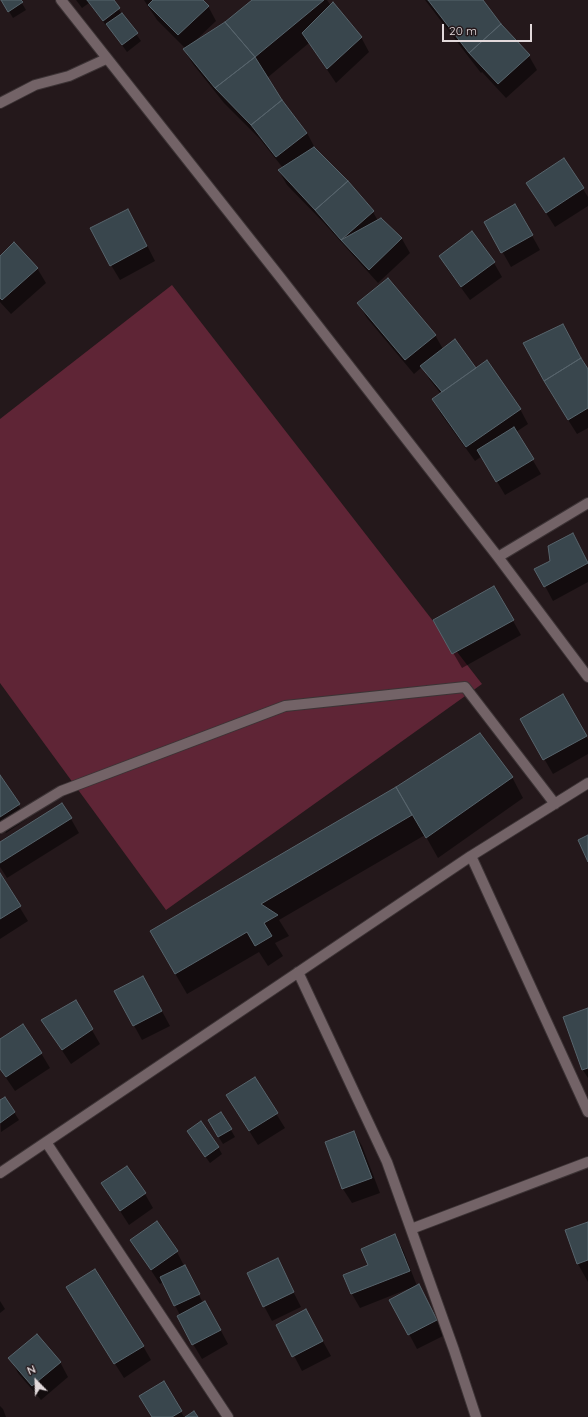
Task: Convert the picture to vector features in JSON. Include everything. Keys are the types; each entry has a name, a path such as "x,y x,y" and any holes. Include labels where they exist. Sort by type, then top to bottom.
{"street":[{"path":"60,0 280,277 498,557 588,677"},
{"path":"0,104 35,85 69,76 106,59"},
{"path":"498,557 588,503"},
{"path":"0,828 62,792 285,706 465,687 555,804"},
{"path":"0,1173 471,856 588,783"},
{"path":"471,856 588,1112"},
{"path":"298,972 387,1162 454,1350 476,1417"},
{"path":"46,1142 228,1417"},
{"path":"411,1229 588,1162"}],"shaded area":[{"path":"172,285 482,684 166,910 0,683 0,419"}],"building":[{"path":"1,0 21,0 23,2 8,12"},
{"path":"87,0 114,0 120,8 103,21"},
{"path":"153,0 203,0 209,6 178,35 148,5"},
{"path":"252,0 324,0 255,57 225,22"},
{"path":"428,0 483,0 501,24 469,53"},
{"path":"333,2 362,37 327,69 302,33"},
{"path":"122,13 138,33 122,45 106,24"},
{"path":"225,22 255,57 215,88 183,49"},
{"path":"501,24 530,55 498,84 469,53"},
{"path":"255,57 282,100 251,125 215,88"},
{"path":"282,100 307,133 276,157 251,125"},
{"path":"314,147 348,181 315,210 278,170"},
{"path":"564,158 584,188 546,213 526,183"},
{"path":"348,181 374,211 341,240 315,210"},
{"path":"515,204 533,235 501,253 484,222"},
{"path":"128,209 147,246 110,266 90,228"},
{"path":"381,218 402,238 369,270 341,240"},
{"path":"472,231 495,262 461,287 439,256"},
{"path":"14,242 38,268 2,300 0,298 0,256"},
{"path":"388,278 436,335 405,360 357,303"},
{"path":"563,324 581,358 544,381 523,343"},
{"path":"455,339 476,368 442,392 420,366"},
{"path":"581,358 588,369 588,408 568,420 544,381"},
{"path":"487,360 521,409 466,447 432,399"},
{"path":"514,427 534,459 496,482 477,450"},
{"path":"573,533 588,563 544,587 534,569 550,561 548,546"},
{"path":"494,586 514,620 452,654 433,620"},
{"path":"563,694 587,736 543,760 520,719"},
{"path":"480,733 513,777 426,838 396,787"},
{"path":"0,775 20,804 0,817"},
{"path":"396,787 412,815 261,904 278,915 264,923 272,936 255,946 247,932 175,974 150,931"},
{"path":"62,803 72,818 0,863 0,842"},
{"path":"588,835 588,862 578,840"},
{"path":"0,873 21,906 0,919"},
{"path":"143,976 162,1011 133,1026 114,991"},
{"path":"76,1000 93,1029 62,1050 41,1020"},
{"path":"588,1008 588,1068 582,1070 563,1017"},
{"path":"23,1024 42,1053 6,1077 0,1069 0,1039"},
{"path":"255,1077 278,1113 249,1131 226,1095"},
{"path":"5,1097 15,1112 0,1123 0,1100"},
{"path":"221,1112 232,1129 218,1137 208,1120"},
{"path":"201,1121 219,1147 205,1157 187,1131"},
{"path":"354,1131 372,1178 342,1189 325,1142"},
{"path":"127,1166 146,1193 120,1211 101,1183"},
{"path":"157,1221 178,1251 151,1270 130,1240"},
{"path":"588,1222 588,1260 577,1264 565,1230"},
{"path":"395,1234 410,1271 351,1294 343,1275 368,1265 361,1249"},
{"path":"278,1258 294,1292 263,1307 247,1273"},
{"path":"185,1265 200,1294 174,1306 160,1277"},
{"path":"95,1269 144,1346 114,1364 66,1287"},
{"path":"419,1284 437,1320 408,1335 389,1300"},
{"path":"205,1301 221,1330 192,1345 177,1316"},
{"path":"306,1309 323,1341 292,1357 276,1325"},
{"path":"37,1334 61,1362 32,1386 8,1358"},
{"path":"164,1381 182,1411 172,1417 152,1417 139,1396"},
{"path":"194,1411 198,1417 185,1417"}]}
